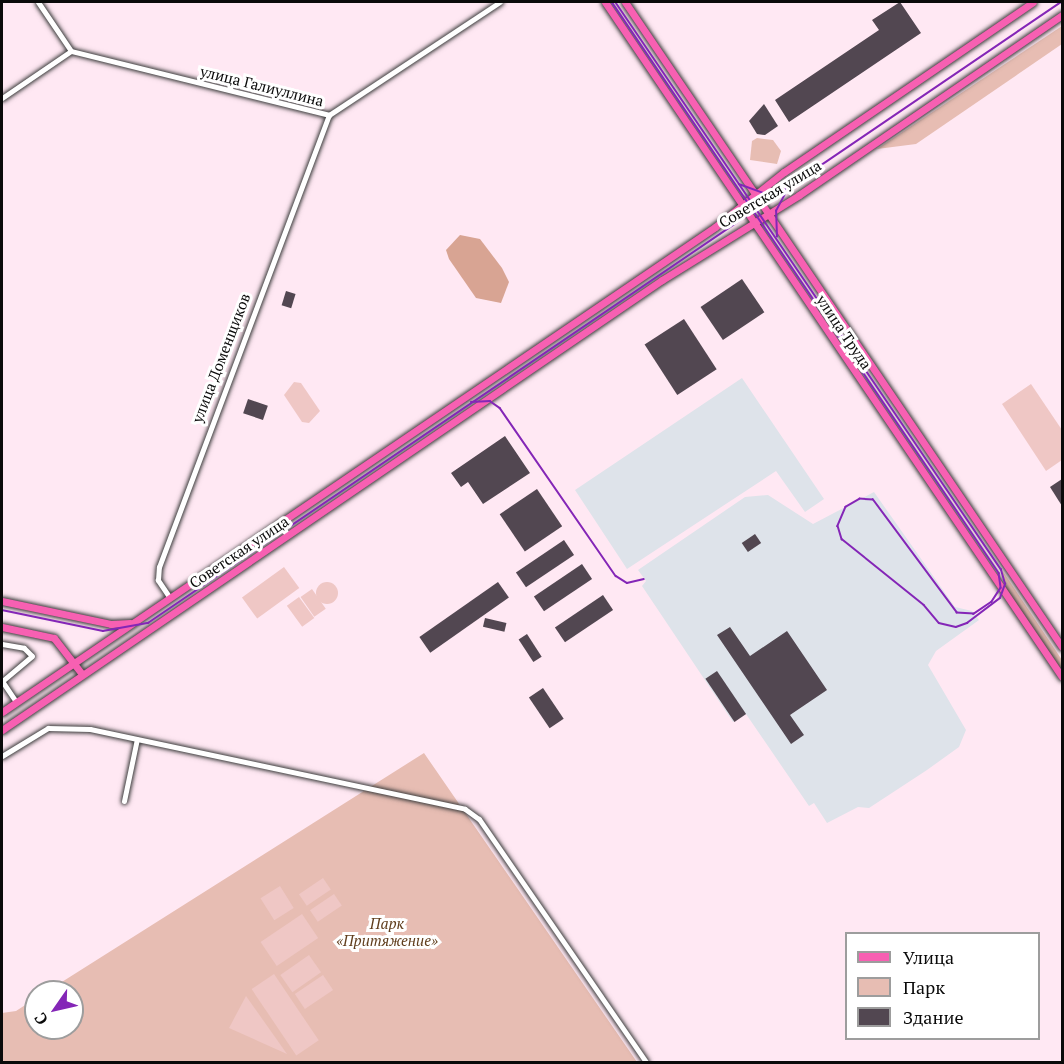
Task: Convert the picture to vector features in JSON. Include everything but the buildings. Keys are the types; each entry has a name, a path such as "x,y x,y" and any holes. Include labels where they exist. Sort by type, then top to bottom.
{"main road":[{"name":"улица Труда","path":"605,2 1062,678"},
{"name":"улица Труда","path":"625,2 1062,646"},
{"name":"Советская улица","path":"2,711 742,206 1033,2"},
{"name":"Советская улица","path":"2,730 492,396 1062,15"},
{"path":"483,384 492,396"},
{"name":"улица Доменщиков","path":"170,598 178,609"},
{"path":"2,601 111,624 132,623"},
{"path":"2,627 54,638 82,674"}],"street":[{"path":"2,98 71,51 38,2"},
{"name":"улица Галиуллина","path":"71,51 329,115 500,2"},
{"name":"улица Доменщиков","path":"170,598 158,580 159,567 329,115"},
{"path":"2,644 24,648 32,656 2,681 16,702"},
{"path":"2,756 48,728 90,729 465,809 479,819 646,1062"},
{"path":"124,801 137,739"}],"shaded area":[{"path":"460,235 480,239 502,268 509,282 501,303 476,298 449,259 446,250"},
{"path":"742,378 824,499 805,512 776,471 627,569 575,490"},
{"path":"294,382 301,383 320,411 309,423 302,422 284,395"},
{"path":"1031,384 1062,430 1062,460 1046,471 1002,404"},
{"path":"874,492 955,607 972,611 979,620 936,651 928,665 966,730 959,747 927,770 869,808 858,807 827,823 814,803 809,806 746,714 733,722 642,586 646,581 638,570 745,497 768,495 813,524"},
{"path":"284,567 299,588 257,619 242,598"},
{"path":"327,582 335,585 338,593 335,601 327,604 319,601 316,593 319,585"},
{"path":"312,589 326,609 314,617 301,597"},
{"path":"299,597 314,618 302,627 287,606"},
{"path":"323,878 331,890 307,906 299,894"},
{"path":"280,886 294,908 274,920 260,898"},
{"path":"334,894 342,906 318,922 310,910"},
{"path":"302,914 318,938 277,966 261,942"},
{"path":"309,955 321,972 292,992 280,975"},
{"path":"274,974 319,1040 296,1055 252,989"},
{"path":"323,975 333,990 305,1009 295,994"},
{"path":"246,996 287,1054 229,1028"}],"green space":[{"path":"1062,26 1062,44 916,144 877,149"},
{"path":"757,138 773,140 781,151 777,164 750,160 752,141"},
{"path":"1002,570 1062,660 1062,673 1005,588"},
{"name":"Парк «Притяжение»","path":"424,753 637,1062 2,1062 2,1013 16,1011 24,1006 24,1040 84,1040 84,980 65,980"}],"tram line":[{"path":"612,2 999,573 1001,588 992,602 974,614 957,613 873,500 860,499 846,507 838,526 842,539 924,605 939,623 956,627 967,623 1000,598 1005,584 1001,570 615,2"},
{"path":"2,610 103,631 148,623 1061,2"},
{"path":"739,184 764,193 779,192"},
{"path":"777,237 776,211 786,192"},
{"path":"471,402 490,401 500,408 616,576 627,583 644,579"}]}
